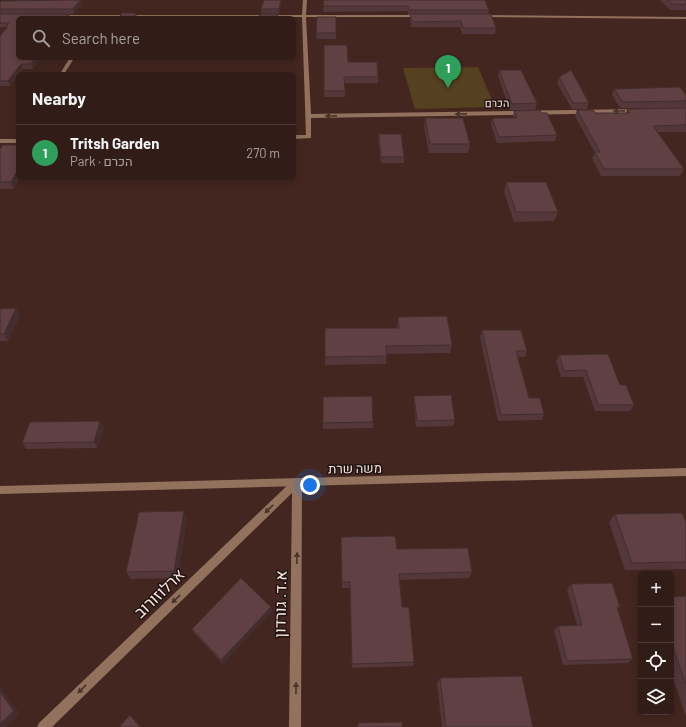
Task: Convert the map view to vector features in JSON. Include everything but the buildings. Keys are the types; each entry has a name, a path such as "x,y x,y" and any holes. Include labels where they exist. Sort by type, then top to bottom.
{"street":[{"path":"296,137 309,137 304,15 305,0"},
{"path":"52,16 423,16"},
{"path":"479,16 686,18"},
{"path":"63,72 71,60"},
{"name":"הכרם","path":"308,116 646,111"},
{"path":"0,141 16,141"},
{"name":"משה שרת","path":"0,490 686,472"},
{"name":"ארלוזורוב","path":"43,727 297,482"},
{"name":"א.ד. גורדון","path":"295,727 297,482"}],"shaded area":[{"path":"478,67 495,107 415,109 403,68"}],"place":[{"name":"Tritsh Garden","path":"448,88"}]}
